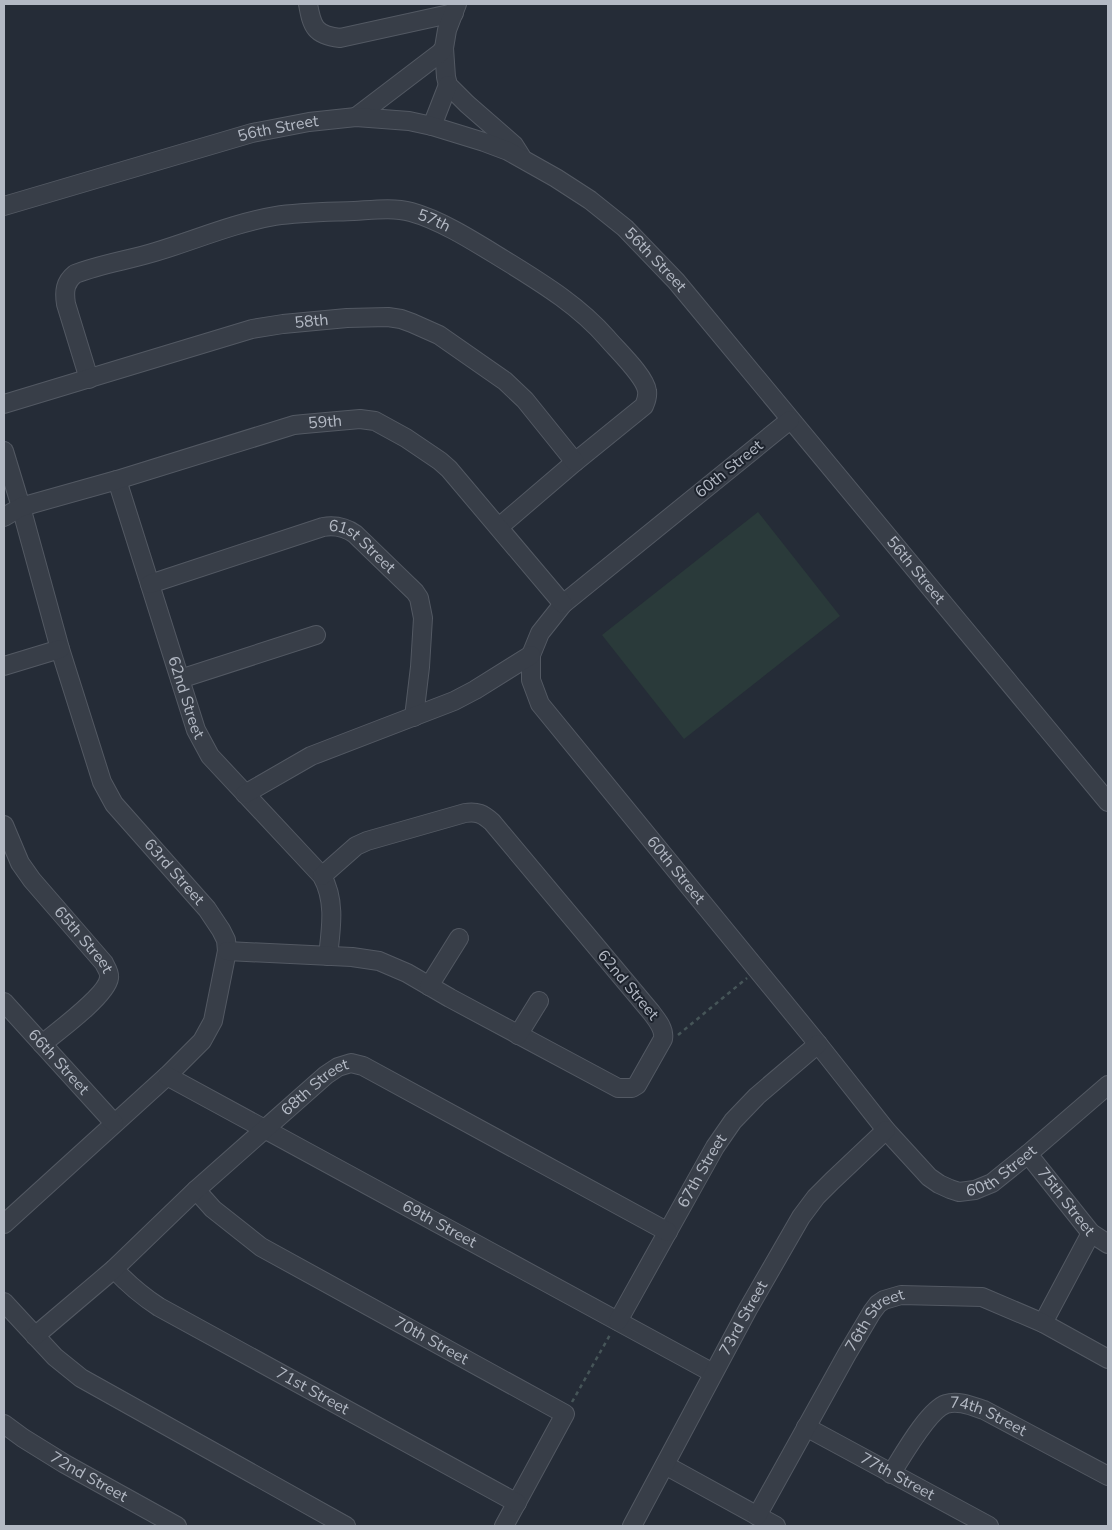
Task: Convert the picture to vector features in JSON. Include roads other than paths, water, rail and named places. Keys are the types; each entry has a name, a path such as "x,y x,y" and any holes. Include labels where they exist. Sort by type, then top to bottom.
{"street":[{"path":"308,4 310,16 316,30 328,36 340,38 456,8"},
{"path":"432,126 448,85 444,48 447,30 456,8"},
{"path":"356,117 440,54 444,48"},
{"path":"448,85 514,145 525,161"},
{"name":"56th Street","path":"4,206 252,133 308,122 356,117 409,121 432,126 484,142 525,161 590,200 625,228 676,281 1108,802"},
{"name":"57th","path":"89,379 64,293 70,279 75,274 275,216 316,212 375,210 410,212 440,223 484,248 528,274 571,304 597,326 633,368 644,383 647,391 648,399 644,406 499,527"},
{"name":"58th","path":"4,404 227,336 266,326 331,319 371,317 400,319 439,336 505,381 524,400 575,462"},
{"name":"59th","path":"4,517 21,507 117,480 294,425 368,419 386,426 440,460 563,604"},
{"name":"60th Street","path":"790,420 563,604 540,633 531,655 531,680 540,704 886,1130 929,1177 939,1184 960,1192 975,1190 992,1183 1107,1089"},
{"name":"63rd Street","path":"4,451 60,649 102,782 107,793 126,818 207,909 221,930 226,940 228,951"},
{"name":"62nd Street","path":"117,480 196,730 203,746 210,756 322,876 331,898 328,956"},
{"name":"61st Street","path":"150,584 323,526 340,526 348,529 415,592 419,598 423,618 414,717"},
{"path":"180,679 316,635"},
{"path":"4,666 60,649"},
{"path":"245,794 311,756 454,701 531,655"},
{"name":"62nd Street","path":"228,951 362,957 379,961 407,973 618,1088 626,1089 637,1085 664,1036 660,1024 492,822 481,814 474,811 465,813 367,841 356,846 322,876"},
{"name":"65th Street","path":"4,825 20,864 104,963 109,972 109,979 96,998 42,1044"},
{"path":"429,986 460,938"},
{"path":"4,1224 167,1076 202,1041 213,1021 228,951"},
{"path":"518,1035 539,1001"},
{"name":"66th Street","path":"4,1002 114,1123"},
{"name":"67th Street","path":"618,1321 715,1147 733,1121 757,1096 818,1044"},
{"name":"68th Street","path":"35,1336 114,1269 196,1190 326,1075 338,1067 351,1062 363,1066 668,1232"},
{"name":"69th Street","path":"167,1076 713,1373"},
{"name":"73rd Street","path":"632,1526 748,1309 802,1217 816,1197 832,1180 886,1130"},
{"name":"75th Street","path":"1028,1154 1091,1233 1108,1244"},
{"name":"70th Street","path":"196,1190 214,1209 261,1247 565,1414 517,1503"},
{"path":"1043,1323 1091,1233"},
{"name":"71st Street","path":"114,1269 127,1283 159,1307 517,1503"},
{"name":"76th Street","path":"757,1516 872,1312 884,1300 901,1295 982,1297 1043,1323 1108,1359"},
{"path":"4,1302 64,1365 82,1378 346,1526"},
{"name":"74th Street","path":"891,1474 927,1419 944,1404 954,1402 984,1410 1108,1476"},
{"name":"72nd Street","path":"4,1424 65,1464 177,1526"},
{"name":"77th Street","path":"806,1427 989,1526"},
{"path":"665,1464 776,1526"},
{"path":"504,1526 517,1503"}]}
